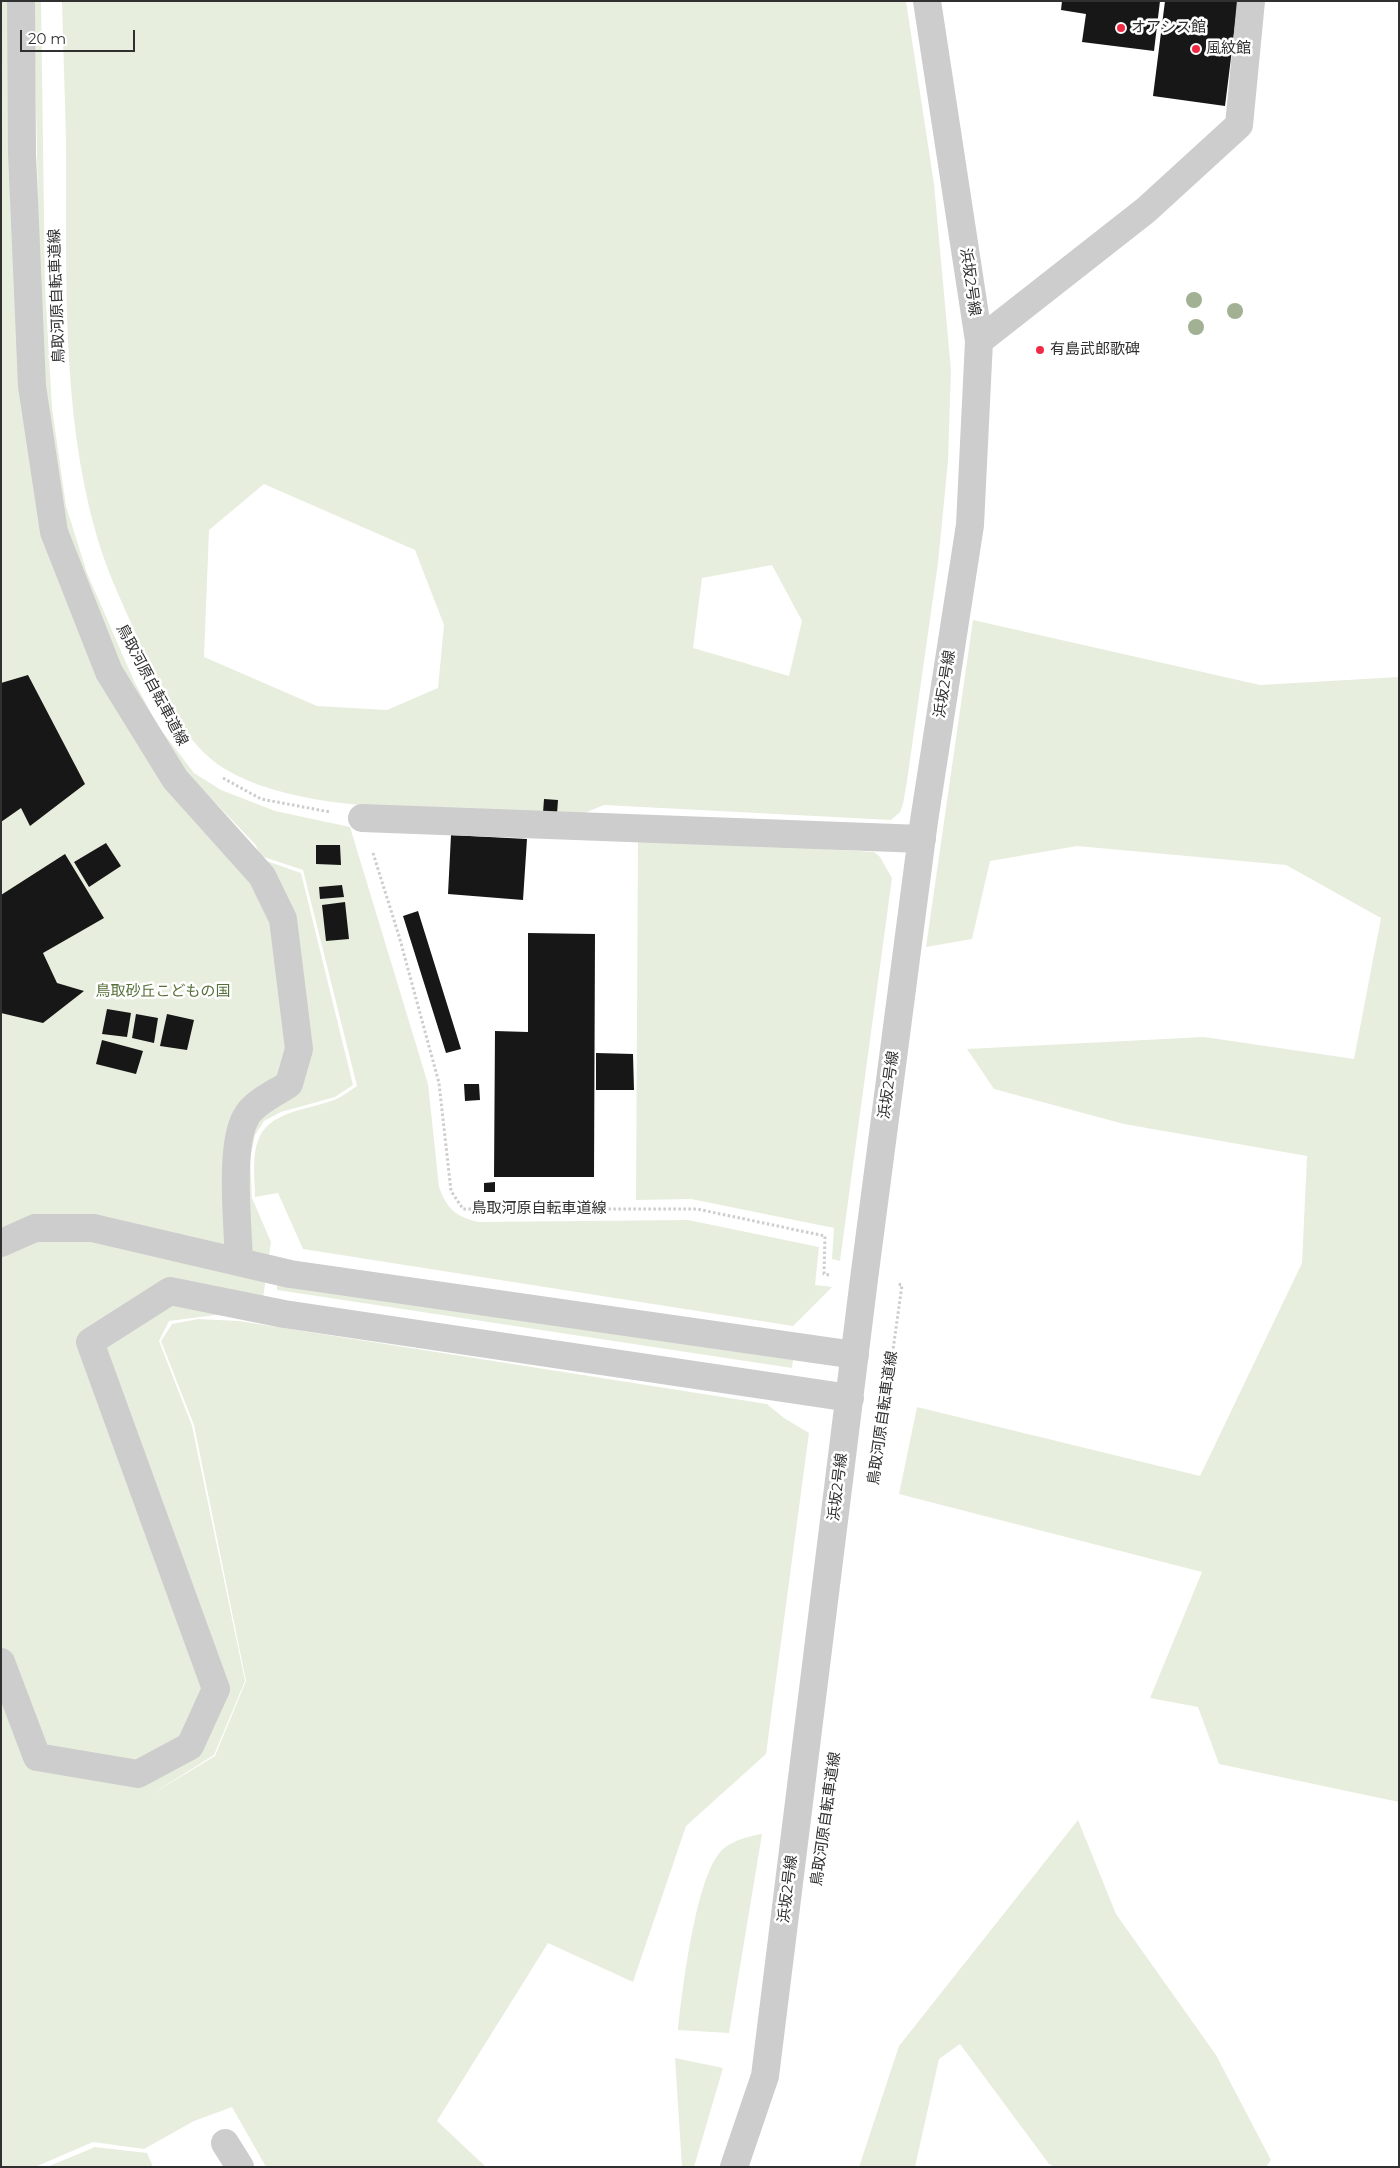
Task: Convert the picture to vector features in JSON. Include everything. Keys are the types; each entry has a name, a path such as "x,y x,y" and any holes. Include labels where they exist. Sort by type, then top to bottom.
{"street":[{"path":"21,1 22,153 32,386 54,532 109,672 175,779 262,876 283,919 299,1049 289,1084 265,1099 247,1116 236,1146 239,1262"},
{"name":"浜坂2号線","path":"734,2167 765,2076 864,1279 922,839 970,525 979,341 927,1"},
{"path":"979,341 1146,210 1239,126 1251,1"},
{"path":"362,818 922,839"},
{"path":"1,1243 35,1228 93,1228 290,1274 855,1355"},
{"path":"1,1662 37,1757 138,1774 190,1746 201,1722 216,1689 90,1342 170,1291 284,1314 850,1398"},
{"path":"225,2143 240,2167"}],"path":[{"path":"221,778 261,799 362,818"},
{"name":"鳥取河原自転車道線","path":"362,818 399,936 439,1083 450,1191 463,1209 696,1209 825,1236 824,1274 902,1285 886,1402"}],"green space":[{"name":"鳥取砂丘こどもの国","path":"1,1 33,1 39,354 68,546 106,639 154,732 258,858 301,873 353,1085 335,1097 281,1112 264,1121 255,1135 250,1158 252,1198 271,1242 260,1319 216,1315 169,1321 159,1341 192,1426 245,1681 214,1755 147,1797 215,1756 246,1681 194,1425 161,1341 172,1324 198,1319 239,1321 767,1404 784,1418 809,1433 766,1754 686,1826 633,1982 548,1943 437,2121 486,2167 266,2167 232,2107 194,2121 144,2149 93,2142 35,2167 1,2167"},
{"path":"34,1 41,1 45,287 52,408 66,506 87,573 134,681 158,726 194,773 221,790 275,811 350,827 428,1084 439,1187 445,1201 453,1211 464,1218 479,1222 688,1220 819,1247 815,1285 832,1287 793,1326 303,1249 278,1193 255,1197 255,1150 260,1136 266,1128 273,1121 283,1116 334,1100 357,1086 303,870 261,856 255,844 176,762 137,701 109,643 69,544 41,362"},
{"path":"62,1 906,1 934,184 951,370 948,461 938,563 907,781 900,812 891,820 604,805 575,817 383,807 327,801 273,790 248,781 211,759 186,732 158,683 107,565 97,537 85,489 71,390 68,340 66,142","holes":["264,484 415,550 444,625 438,688 387,710 317,706 204,657 209,530","772,565 802,621 789,676 693,648 702,578"]},
{"path":"973,620 1260,685 1399,677 1399,1802 1219,1764 1198,1707 1150,1698 1202,1572 899,1494 917,1407 1200,1476 1302,1263 1307,1156 1124,1124 994,1089 967,1049 1204,1037 1354,1059 1381,918 1286,865 1077,846 990,861 972,939 926,947"},
{"path":"638,838 874,852 880,857 892,878 840,1261 832,1259 834,1228 691,1199 636,1200"},
{"path":"277,1284 793,1360 792,1368 277,1290"},
{"path":"1078,1820 1116,1914 1216,2055 1271,2160 1266,2167 1055,2167 1049,2164 960,2044 939,2059 915,2167 859,2167 899,2046"},
{"path":"762,1834 729,2033 678,2030 692,1934 705,1882 713,1862 723,1849 732,1843"},
{"path":"675,2058 723,2068 694,2167 682,2167"},
{"path":"95,2147 147,2153 153,2167 47,2167"}],"building":[{"name":"オアシス館","path":"1062,1 1160,1 1154,51 1082,42 1086,14 1061,10"},
{"name":"風紋館","path":"1165,1 1238,1 1225,106 1153,96"},
{"path":"28,675 85,784 30,826 21,808 1,822 1,683"},
{"path":"544,799 558,800 557,814 543,813"},
{"path":"451,835 527,839 523,900 448,894"},
{"path":"106,843 121,866 89,887 74,862"},
{"path":"316,845 340,845 341,865 316,864"},
{"path":"65,854 104,918 43,953 57,983 84,991 43,1023 1,1013 1,895"},
{"path":"342,885 344,897 320,899 319,887"},
{"path":"345,902 349,939 326,941 322,905"},
{"path":"418,911 461,1049 446,1053 403,916"},
{"path":"528,933 595,934 594,1177 494,1177 495,1031 528,1032"},
{"path":"107,1009 131,1013 127,1037 102,1034"},
{"path":"136,1014 158,1018 154,1043 132,1038"},
{"path":"167,1014 194,1020 187,1050 160,1046"},
{"path":"102,1040 143,1051 136,1074 96,1064"},
{"path":"596,1053 633,1054 634,1090 596,1090"},
{"path":"464,1084 479,1084 480,1100 465,1101"},
{"path":"495,1182 495,1192 484,1192 484,1183"}],"place":[{"name":"オアシス館","path":"1121,28"},
{"name":"風紋館","path":"1196,49"},
{"name":"有島武郎歌碑","path":"1040,350"}]}
